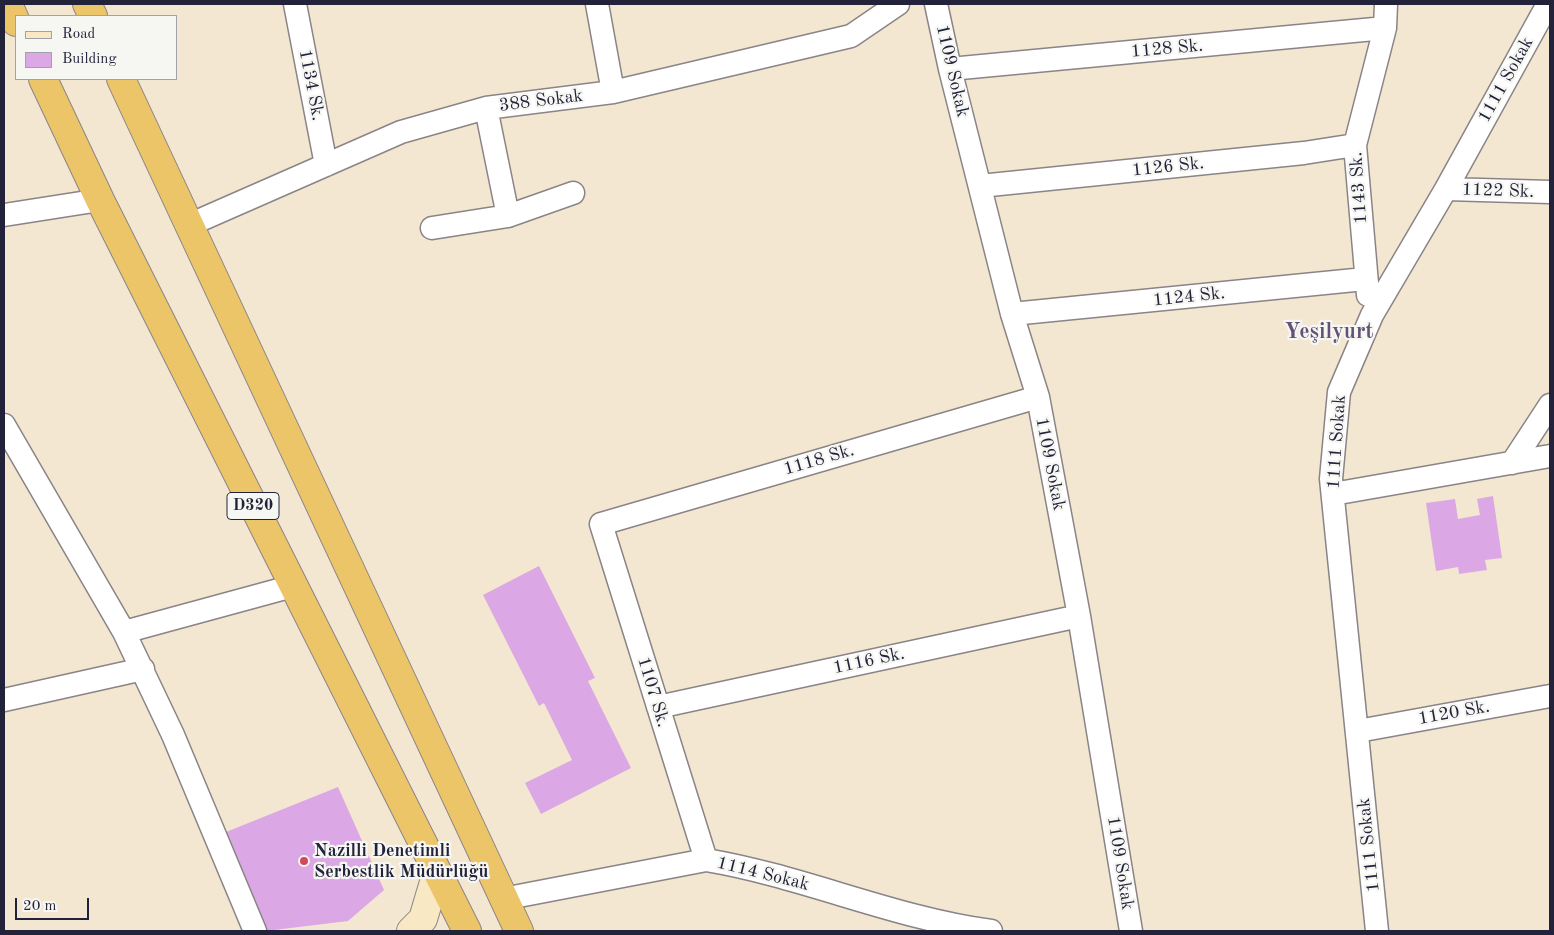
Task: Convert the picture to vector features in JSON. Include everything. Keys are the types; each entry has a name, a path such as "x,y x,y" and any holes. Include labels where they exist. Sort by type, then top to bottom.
{"highway":[{"path":"8,4 15,20"},
{"name":"D320","path":"43,80 100,200 467,931"},
{"path":"122,80 519,931"}],"main road":[{"path":"411,931 423,919 437,872"}],"street":[{"name":"1134 Sk.","path":"295,4 326,166"},
{"path":"597,4 613,92"},
{"name":"388 Sokak","path":"189,226 401,132 486,108 613,92 851,36 898,4"},
{"name":"1109 Sokak","path":"936,4 950,69 1012,314 1038,397 1079,616 1131,931"},
{"name":"1143 Sk.","path":"1372,316 1365,279 1355,145 1385,28 1386,4"},
{"name":"1111 Sokak","path":"1377,931 1331,479 1339,392 1372,316 1446,189 1548,4"},
{"name":"1128 Sk.","path":"950,69 1385,28"},
{"path":"486,108 508,216"},
{"name":"1126 Sk.","path":"980,186 1304,153 1355,145"},
{"name":"1122 Sk.","path":"1446,189 1550,192"},
{"path":"432,228 508,216 573,193"},
{"path":"4,215 100,200"},
{"name":"1124 Sk.","path":"1012,314 1365,279"},
{"name":"1118 Sk.","path":"601,524 1038,397"},
{"path":"1512,463 1550,405"},
{"path":"4,425 124,632 143,669 173,735 255,931"},
{"path":"1333,494 1550,456"},
{"name":"1107 Sk.","path":"601,524 706,860"},
{"path":"124,632 294,586"},
{"name":"1116 Sk.","path":"658,707 1079,616"},
{"path":"4,700 143,669"},
{"name":"1120 Sk.","path":"1358,731 1550,696"},
{"name":"1114 Sokak","path":"503,899 706,860 733,865 885,908 979,930"}],"building":[{"path":"1493,496 1502,558 1485,560 1487,570 1459,574 1458,567 1436,571 1426,503 1455,499 1458,519 1480,515 1477,499"},
{"path":"539,566 595,678 588,681 631,768 541,814 525,783 572,760 544,703 539,706 483,595"},
{"name":"Nazilli Denetimli Serbestlik Müdürlüğü","path":"338,787 384,890 348,921 266,931 226,832"}],"place":[{"name":"Nazilli Denetimli Serbestlik Müdürlüğü","path":"304,861"}],"district":[{"name":"Yeşilyurt","path":"1329,332"}]}
